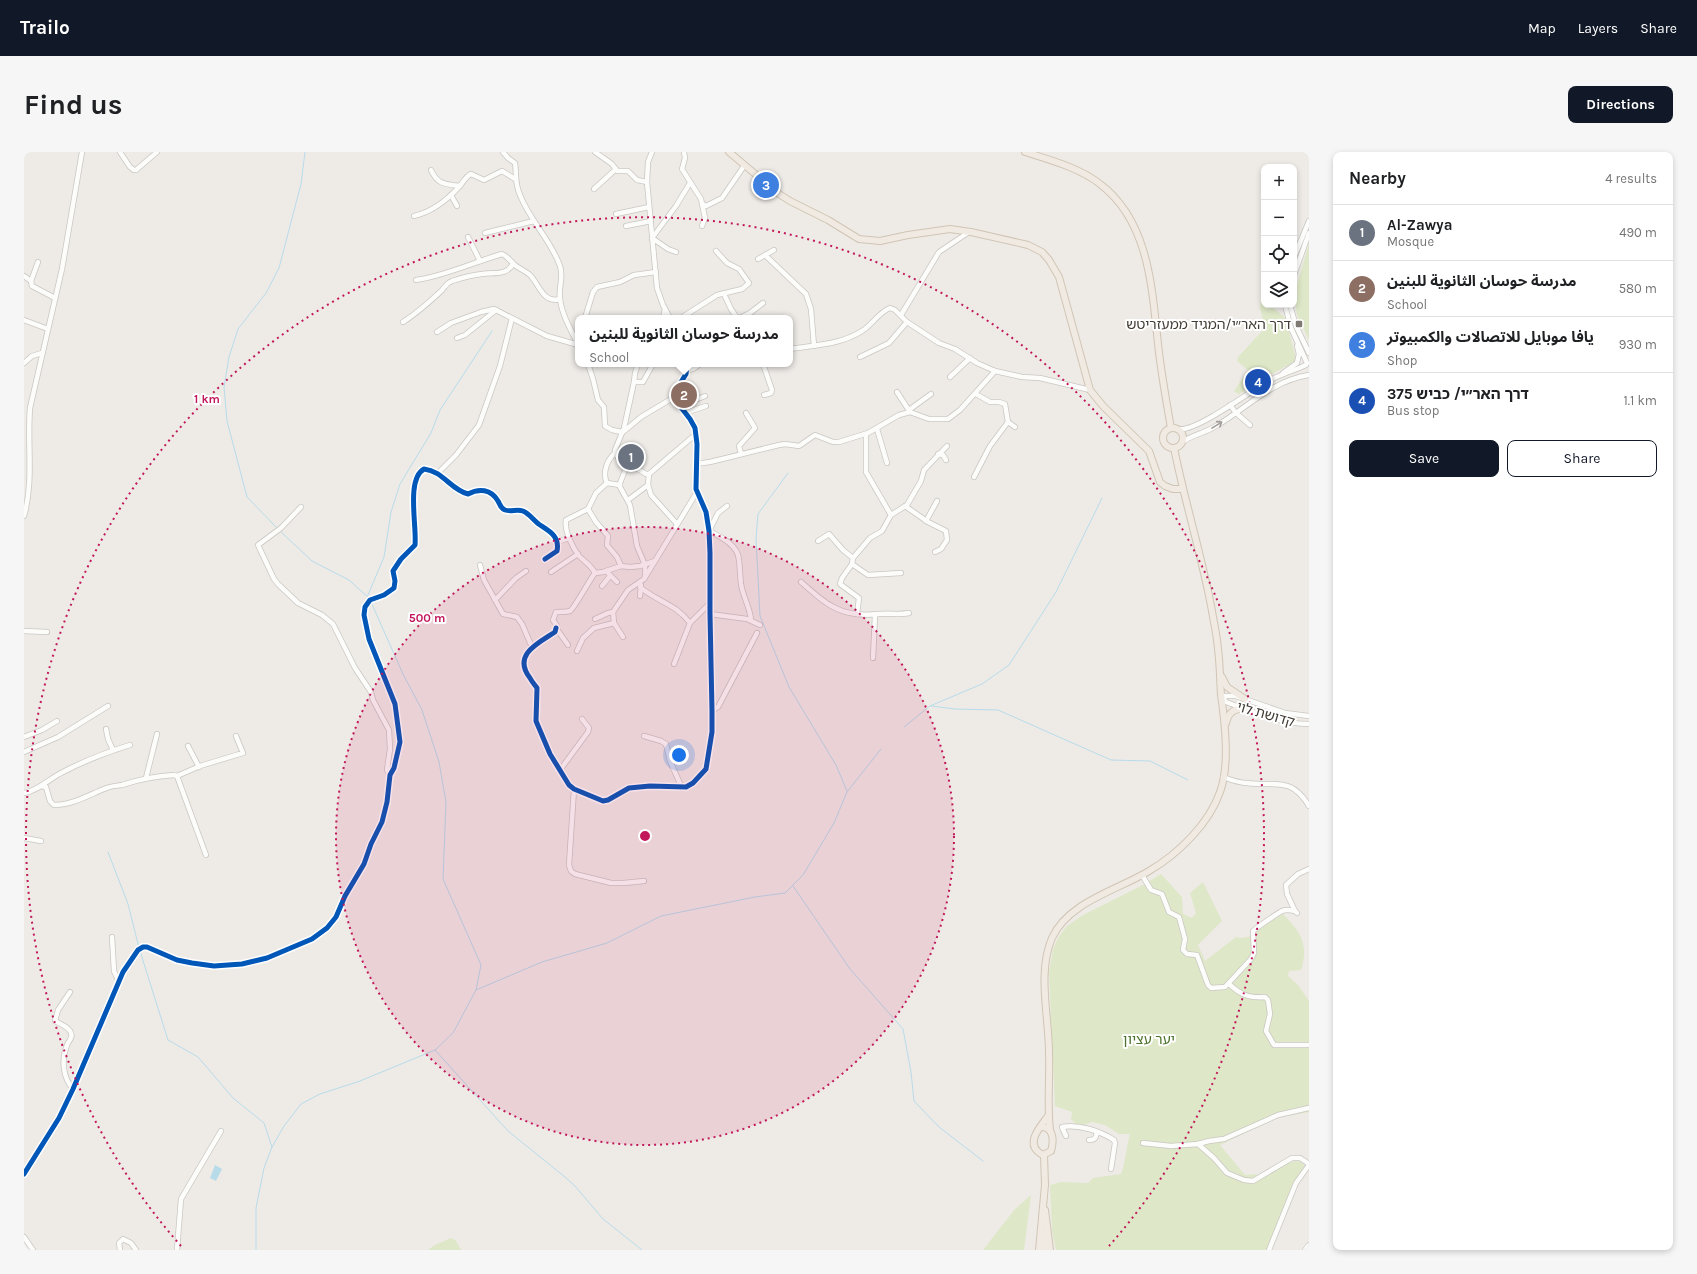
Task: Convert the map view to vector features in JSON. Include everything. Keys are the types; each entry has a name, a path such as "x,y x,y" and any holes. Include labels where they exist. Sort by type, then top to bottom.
{"main road":[{"path":"729,152 744,166 790,202 828,220 859,239 880,241 908,235 950,230 969,232 1028,244 1042,252 1049,260 1058,277 1090,390 1103,406 1149,451 1160,482 1169,487 1182,489"},
{"path":"1025,152 1078,171 1099,183 1117,198 1132,222 1147,259 1158,346 1171,428"},
{"path":"1171,428 1178,429 1183,435 1180,446 1174,448 1165,444 1163,438 1166,431 1171,428"},
{"path":"1048,1116 1035,1133 1034,1147 1038,1152 1044,1154 1050,1151 1053,1136 1050,1130 1048,1116 1049,1050 1044,966 1052,938 1064,920 1079,907 1142,875 1172,856 1191,837 1215,806 1221,789 1223,777 1225,728 1218,649 1212,608 1182,489 1174,448"},
{"path":"1220,672 1227,687 1244,699"},
{"path":"1225,728 1228,716 1233,711 1248,709"},
{"path":"1040,1128 1047,1128 1050,1130"},
{"path":"1039,1250 1043,1198 1044,1154"},
{"path":"1043,1198 1050,1250"},
{"path":"1042,1212 1045,1250"}],"street":[{"path":"24,516 29,493 29,423 42,353 62,269 82,152"},
{"path":"120,152 130,167 134,170 136,170 157,152"},
{"path":"504,152 508,158 515,162 515,179 523,203 553,250 561,268 562,276 559,289 560,299 563,312 575,337"},
{"path":"595,152 612,164 617,171 628,171 637,180 648,182"},
{"path":"652,152 648,162 649,207 652,238 658,294 668,315"},
{"path":"684,152 685,158 682,169 690,184 699,195 703,204 705,218 702,226"},
{"path":"703,204 706,206 720,199 744,166"},
{"path":"594,190 616,169"},
{"path":"431,170 434,177 439,182 460,186"},
{"path":"414,216 430,210 451,195 471,174 484,180 502,171 515,179"},
{"path":"652,238 676,206 690,184"},
{"path":"451,195 457,206"},
{"path":"616,214 649,207"},
{"path":"485,233 534,221"},
{"path":"626,226 651,221"},
{"path":"1297,250 1309,221"},
{"path":"901,316 938,252 969,232"},
{"path":"1295,272 1309,232"},
{"path":"468,236 480,261"},
{"path":"652,238 668,249 676,252"},
{"path":"758,259 774,250"},
{"path":"686,315 713,297 742,289 749,283 739,269 727,263 716,251"},
{"path":"416,280 433,278 502,254 506,256 513,264 530,275 547,298 555,301 560,299"},
{"path":"765,255 806,294 811,309 814,346"},
{"path":"31,281 38,262"},
{"path":"403,322 439,294 445,284 483,274 503,272 510,268 513,264"},
{"path":"586,315 593,292 597,287 620,282 634,275 656,272"},
{"path":"24,276 31,281 34,288 55,298"},
{"path":"724,294 735,315"},
{"path":"746,315 763,303"},
{"path":"793,349 838,342 865,329 888,308 892,308 907,322 939,342 995,371 1022,377 1040,378 1090,390"},
{"path":"1178,429 1186,429 1205,421 1297,363 1299,354 1286,308"},
{"path":"1291,308 1296,326 1309,353"},
{"path":"437,332 450,323 491,309 496,310 547,336 575,344"},
{"path":"664,315 665,309"},
{"path":"458,338 496,310"},
{"path":"438,473 456,455 479,425 500,366 512,318"},
{"path":"24,320 48,329"},
{"path":"860,357 889,343 907,322"},
{"path":"1182,442 1209,430 1271,388 1294,378 1309,374 1305,370 1307,363 1293,333"},
{"path":"24,363 32,356 42,353"},
{"path":"950,377 970,358"},
{"path":"1276,377 1307,363"},
{"path":"589,367 594,379 598,400 604,407 605,426 612,430 622,432 641,417 676,396"},
{"path":"608,483 604,474 615,453 622,432 637,367"},
{"path":"634,382 643,382 651,367"},
{"path":"556,628 555,632 532,646 523,658 523,664 529,678 537,688 538,694 535,711 536,722 550,754 569,786 603,801 608,800 629,788 650,786 682,788 693,783 706,769 712,732 709,531 706,512 697,492 696,434 693,423 680,406 676,396 677,390 687,370 696,367"},
{"path":"764,367 772,390 771,393 764,395"},
{"path":"897,392 910,411 929,419 948,419 960,410 976,394 995,371"},
{"path":"696,464 783,444 799,446 815,435 835,443 866,434 899,415 910,411 931,394"},
{"path":"976,394 990,402 1005,404 1008,422 1015,427"},
{"path":"680,406 705,396"},
{"path":"1230,405 1236,413 1250,425"},
{"path":"685,413 706,406"},
{"path":"741,454 739,446 754,428 754,424 746,413"},
{"path":"974,477 990,446 1008,422"},
{"path":"877,429 887,463"},
{"path":"677,524 653,498 648,485 649,474 696,434"},
{"path":"866,434 866,472 891,515"},
{"path":"857,614 859,598 840,584 842,578 852,564 853,558 870,538 882,531 891,515 905,506 924,479 924,470 947,446"},
{"path":"615,453 626,468"},
{"path":"938,454 943,455 946,460"},
{"path":"626,468 633,466 646,474 649,474"},
{"path":"626,468 620,485 628,500 637,546 645,565 640,587 640,596"},
{"path":"24,1174 59,1118 119,982 138,950 143,947 147,947 183,961 205,965 224,966 242,964 267,958 312,939 328,928 336,917 345,896 364,864 371,844 382,822 387,802 390,775 394,768 400,742 395,704 369,639 364,615 365,608 370,600 384,595 394,588 395,581 393,571 401,558 414,544 415,492 418,474 424,469 438,473 463,493 468,494 478,490 483,490 493,495 501,508 505,510 515,510 528,513 540,525 551,531 557,542 558,548 556,552 545,559"},
{"path":"24,472 30,471"},
{"path":"595,573 591,566 578,554 569,538 566,520 588,509 596,493 608,483 620,485"},
{"path":"628,500 648,485"},
{"path":"623,637 614,623 613,612 627,592 643,579 697,492"},
{"path":"926,521 936,501"},
{"path":"709,531 718,513 727,506"},
{"path":"905,506 926,521 945,530 948,534 947,540 943,546 935,552"},
{"path":"301,507 281,528 258,545 274,579 281,588 305,608 322,615 333,624 355,668 372,692 373,700 389,730 390,749 387,770 390,775"},
{"path":"588,509 596,522 608,536 607,545 617,557 621,566"},
{"path":"709,531 721,537 736,550 739,558 741,584 750,611 751,620"},
{"path":"818,541 829,534 843,550 853,558"},
{"path":"557,542 569,538"},
{"path":"551,572 578,554"},
{"path":"568,645 556,628 557,626 553,620 554,616 556,612 569,611 572,609 595,573 621,566 630,567 645,565 655,561"},
{"path":"852,564 868,575 901,573"},
{"path":"480,565 484,580 503,614 517,617 522,624 532,646"},
{"path":"495,600 516,578 526,571"},
{"path":"606,571 617,582"},
{"path":"602,586 610,576"},
{"path":"801,582 836,610 849,614 876,615 909,613"},
{"path":"640,587 649,594 679,610 690,623"},
{"path":"674,664 690,623 710,603"},
{"path":"595,620 613,612"},
{"path":"710,614 751,620 760,624"},
{"path":"873,658 876,615"},
{"path":"577,651 581,640 594,628 614,623"},
{"path":"24,631 47,632"},
{"path":"712,711 718,706 757,633"},
{"name":"קדושת לוי","path":"1309,716 1285,713 1244,699 1228,695 1222,696 1226,702 1283,722 1309,724"},
{"path":"24,752 58,737 108,706"},
{"path":"560,770 588,732 589,728 582,719"},
{"path":"24,737 42,730 57,720"},
{"path":"106,730 113,750"},
{"path":"146,778 157,734"},
{"path":"41,786 46,787 50,801 54,805 58,805 76,801 110,787 146,778 174,774 177,776 199,767 243,753 236,736"},
{"path":"644,736 666,744 670,761 682,788"},
{"path":"24,793 41,786 64,771 113,750 130,745"},
{"path":"188,746 199,767"},
{"path":"177,776 206,855"},
{"path":"1223,777 1246,783 1278,783 1289,785 1302,794 1309,806"},
{"path":"574,789 569,865 571,870 575,874 611,883 644,881"},
{"path":"24,838 41,841"},
{"path":"1142,875 1151,890 1162,894 1169,912 1179,917 1185,939 1183,950 1187,954 1197,955 1209,986 1217,989 1225,987 1229,984 1251,959 1254,953 1254,929 1281,911 1288,910 1296,912 1287,894 1286,885 1298,874 1309,869"},
{"path":"112,937 111,944 114,971 119,982"},
{"path":"1229,984 1251,998 1265,997 1268,1000 1270,1014 1266,1031 1274,1045 1309,1045"},
{"path":"70,992 58,1010 55,1021 72,1034 72,1038 67,1046 64,1069 66,1078 73,1089"},
{"path":"1142,1143 1171,1146 1198,1144 1224,1139 1278,1115 1309,1108"},
{"path":"1066,1136 1062,1128 1069,1126 1097,1132 1114,1140 1116,1143 1110,1170"},
{"path":"177,1250 180,1199 221,1131"},
{"path":"1089,1140 1093,1140 1096,1137 1097,1132"},
{"path":"1198,1144 1214,1158 1227,1173 1248,1181 1253,1181 1292,1158 1300,1158 1309,1164 1296,1183 1269,1250"},
{"path":"24,1238 33,1250"},
{"path":"120,1250 119,1246 123,1239 126,1239 131,1243 136,1250"},
{"path":"1306,1250 1309,1245"}],"green space":[{"path":"1309,243 1309,340 1297,315 1297,285"},
{"path":"1261,300 1261,308 1274,308 1284,317 1287,323 1296,359 1294,362 1239,394 1234,391 1248,370 1237,361 1238,357 1265,328 1260,308"},
{"name":"יער עציון","path":"1161,874 1182,897 1183,914 1192,918 1196,913 1190,893 1203,882 1222,921 1198,945 1205,961 1236,937 1242,938 1251,936 1252,933 1283,914 1299,933 1304,946 1301,970 1289,971 1288,976 1298,985 1309,1001 1309,1112 1276,1118 1220,1145 1245,1175 1255,1174 1261,1178 1279,1167 1293,1162 1303,1164 1306,1170 1284,1209 1268,1250 1056,1250 1052,1230 1050,1185 1061,1182 1088,1183 1093,1178 1121,1174 1130,1134 1119,1134 1105,1125 1092,1122 1081,1126 1076,1124 1071,1119 1072,1112 1055,1106 1049,973 1053,949 1059,936 1067,926 1083,915 1143,885"},
{"path":"1031,1195 1024,1250 983,1250 1015,1209"},
{"path":"451,1238 456,1241 461,1250 428,1250 435,1245"}],"water":[{"path":"215,1165 222,1169 216,1181 210,1178"}],"waterway":[{"path":"277,528 247,497 227,421 224,387 229,357 238,329 266,293 279,268 301,184 305,152"},
{"path":"368,595 384,557 391,512 400,484 431,433 440,410 492,331"},
{"path":"788,473 758,514 756,538 760,616 789,687 836,765 847,791"},
{"path":"904,727 930,706 982,684 1009,665 1056,592 1102,498"},
{"path":"280,531 312,561 349,580 369,598"},
{"path":"256,1250 256,1208 264,1168 272,1147 284,1126 301,1104 320,1094 360,1081 435,1050 453,1033 476,990 481,965 443,879 446,802 439,762 422,710 403,674 371,602"},
{"path":"931,706 955,709 998,710 1111,760 1150,761 1188,780"},
{"path":"476,990 542,962 607,943 661,916 755,897 785,893 803,875 834,823 847,792 881,749"},
{"path":"108,852 128,904 139,948"},
{"path":"793,886 850,969 903,1029 911,1072 914,1101 939,1127 983,1161"},
{"path":"140,951 168,1040 198,1057 233,1098 264,1123 272,1147"},
{"path":"435,1050 508,1131 565,1177 575,1186 603,1219 642,1250"}],"cycle path":[{"path":"556,628 555,632 529,650 524,663 525,670 537,688 536,721 550,754 569,785 574,789 603,801 608,800 629,788 650,786 686,787 693,783 706,769 712,732 710,553 706,512 696,489 697,444 695,428 680,406 676,396 678,387 686,374 687,367"},
{"path":"24,1174 59,1118 123,972 138,950 143,947 147,947 177,960 214,966 242,964 267,958 312,939 327,928 336,917 345,896 364,864 371,844 382,822 387,802 390,775 394,768 400,742 395,704 369,639 364,615 365,607 370,600 384,595 394,588 395,581 393,571 401,559 415,545 414,492 415,482 419,474 424,469 431,470 462,492 468,494 480,490 488,492 495,497 503,509 510,511 521,510 525,512 550,532 557,541 557,551 545,559"}],"place":[{"name":"يافا موبايل للاتصالات والكمبيوتر","path":"766,185"},
{"name":"דרך האר״י/המגיד ממעזריטש","path":"1299,324"},
{"name":"דרך האר״י/ כביש 375","path":"1258,382"},
{"name":"مدرسة حوسان الثانوية للبنين","path":"684,395"},
{"name":"Al-Zawya","path":"631,457"}]}
